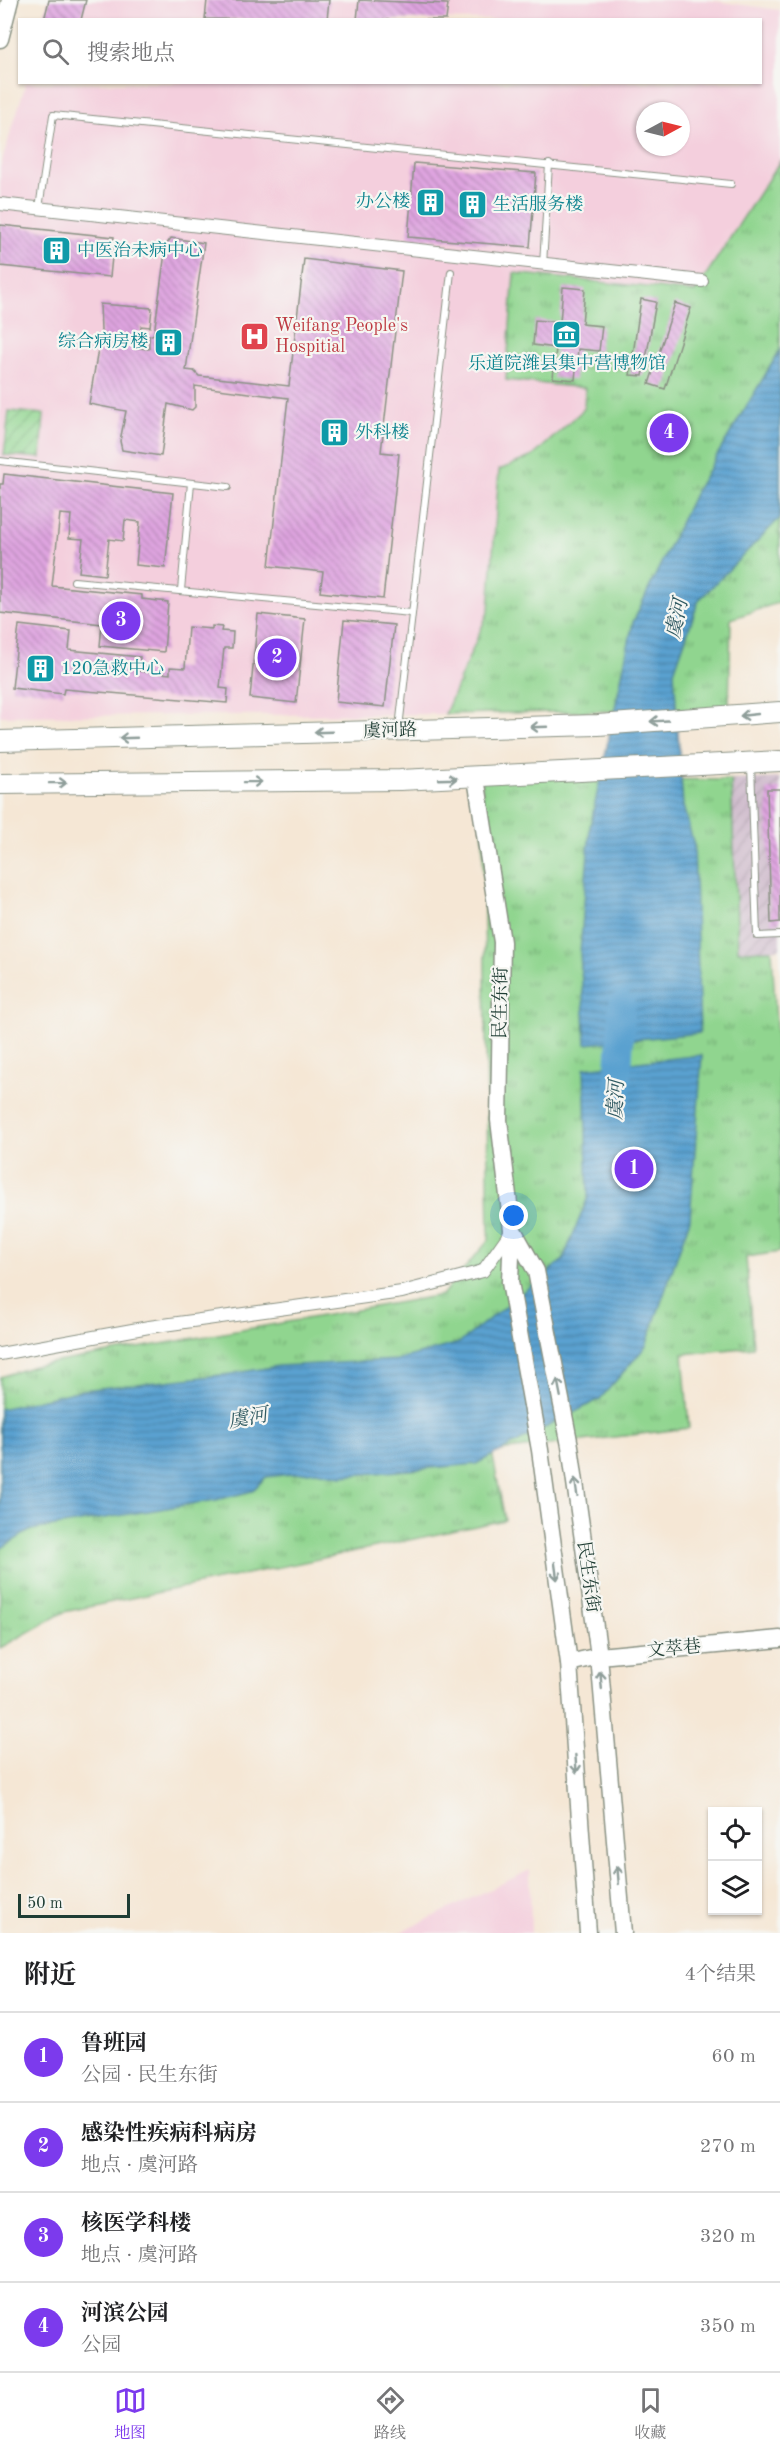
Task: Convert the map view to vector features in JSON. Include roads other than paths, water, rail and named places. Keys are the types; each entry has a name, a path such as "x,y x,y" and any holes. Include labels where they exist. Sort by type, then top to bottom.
{"main road":[{"name":"虞河路","path":"0,741 598,725 780,712"},
{"path":"0,784 476,778 780,761"}],"street":[{"path":"0,39 10,0"},
{"path":"0,204 543,266 702,281"},
{"name":"民生东街","path":"476,778 502,942 499,1120 512,1229 510,1282 540,1450 569,1663 588,1933"},
{"path":"0,1354 149,1327 402,1292 483,1271 512,1229"},
{"name":"民生东街","path":"512,1229 536,1271 570,1446 599,1656 623,1933"},
{"name":"文萃巷","path":"569,1663 599,1656 780,1639"}],"lane":[{"path":"39,208 53,115 731,184"},
{"path":"543,266 549,164"},
{"path":"399,730 451,272"},
{"path":"0,461 228,487"},
{"path":"182,590 191,483"},
{"path":"74,581 411,613"},
{"path":"751,763 757,936 780,935"}],"water":[{"path":"780,350 780,518 699,600 674,672 683,806 694,845 700,1033 586,1044 580,953 590,827 633,622 695,492"},
{"path":"702,1055 690,1219 646,1346 600,1399 476,1464 342,1476 316,1471 266,1477 252,1491 216,1500 31,1530 0,1549 0,1409 82,1390 231,1374 278,1366 397,1360 459,1343 563,1260 588,1197 584,1068"}],"waterway":[{"name":"虞河","path":"617,1101 622,1005"}],"place":[{"name":"办公楼","path":"431,202"},
{"name":"生活服务楼","path":"472,205"},
{"name":"中医治未病中心","path":"56,251"},
{"name":"乐道院潍县集中营博物馆","path":"567,335"},
{"name":"Weifang People's Hospitial","path":"254,336"},
{"name":"综合病房楼","path":"169,342"},
{"name":"外科楼","path":"334,433"},
{"name":"河滨公园","path":"669,433"},
{"name":"核医学科楼","path":"121,621"},
{"name":"感染性疾病科病房","path":"277,658"},
{"name":"120急救中心","path":"40,669"},
{"name":"鲁班园","path":"634,1169"}]}
